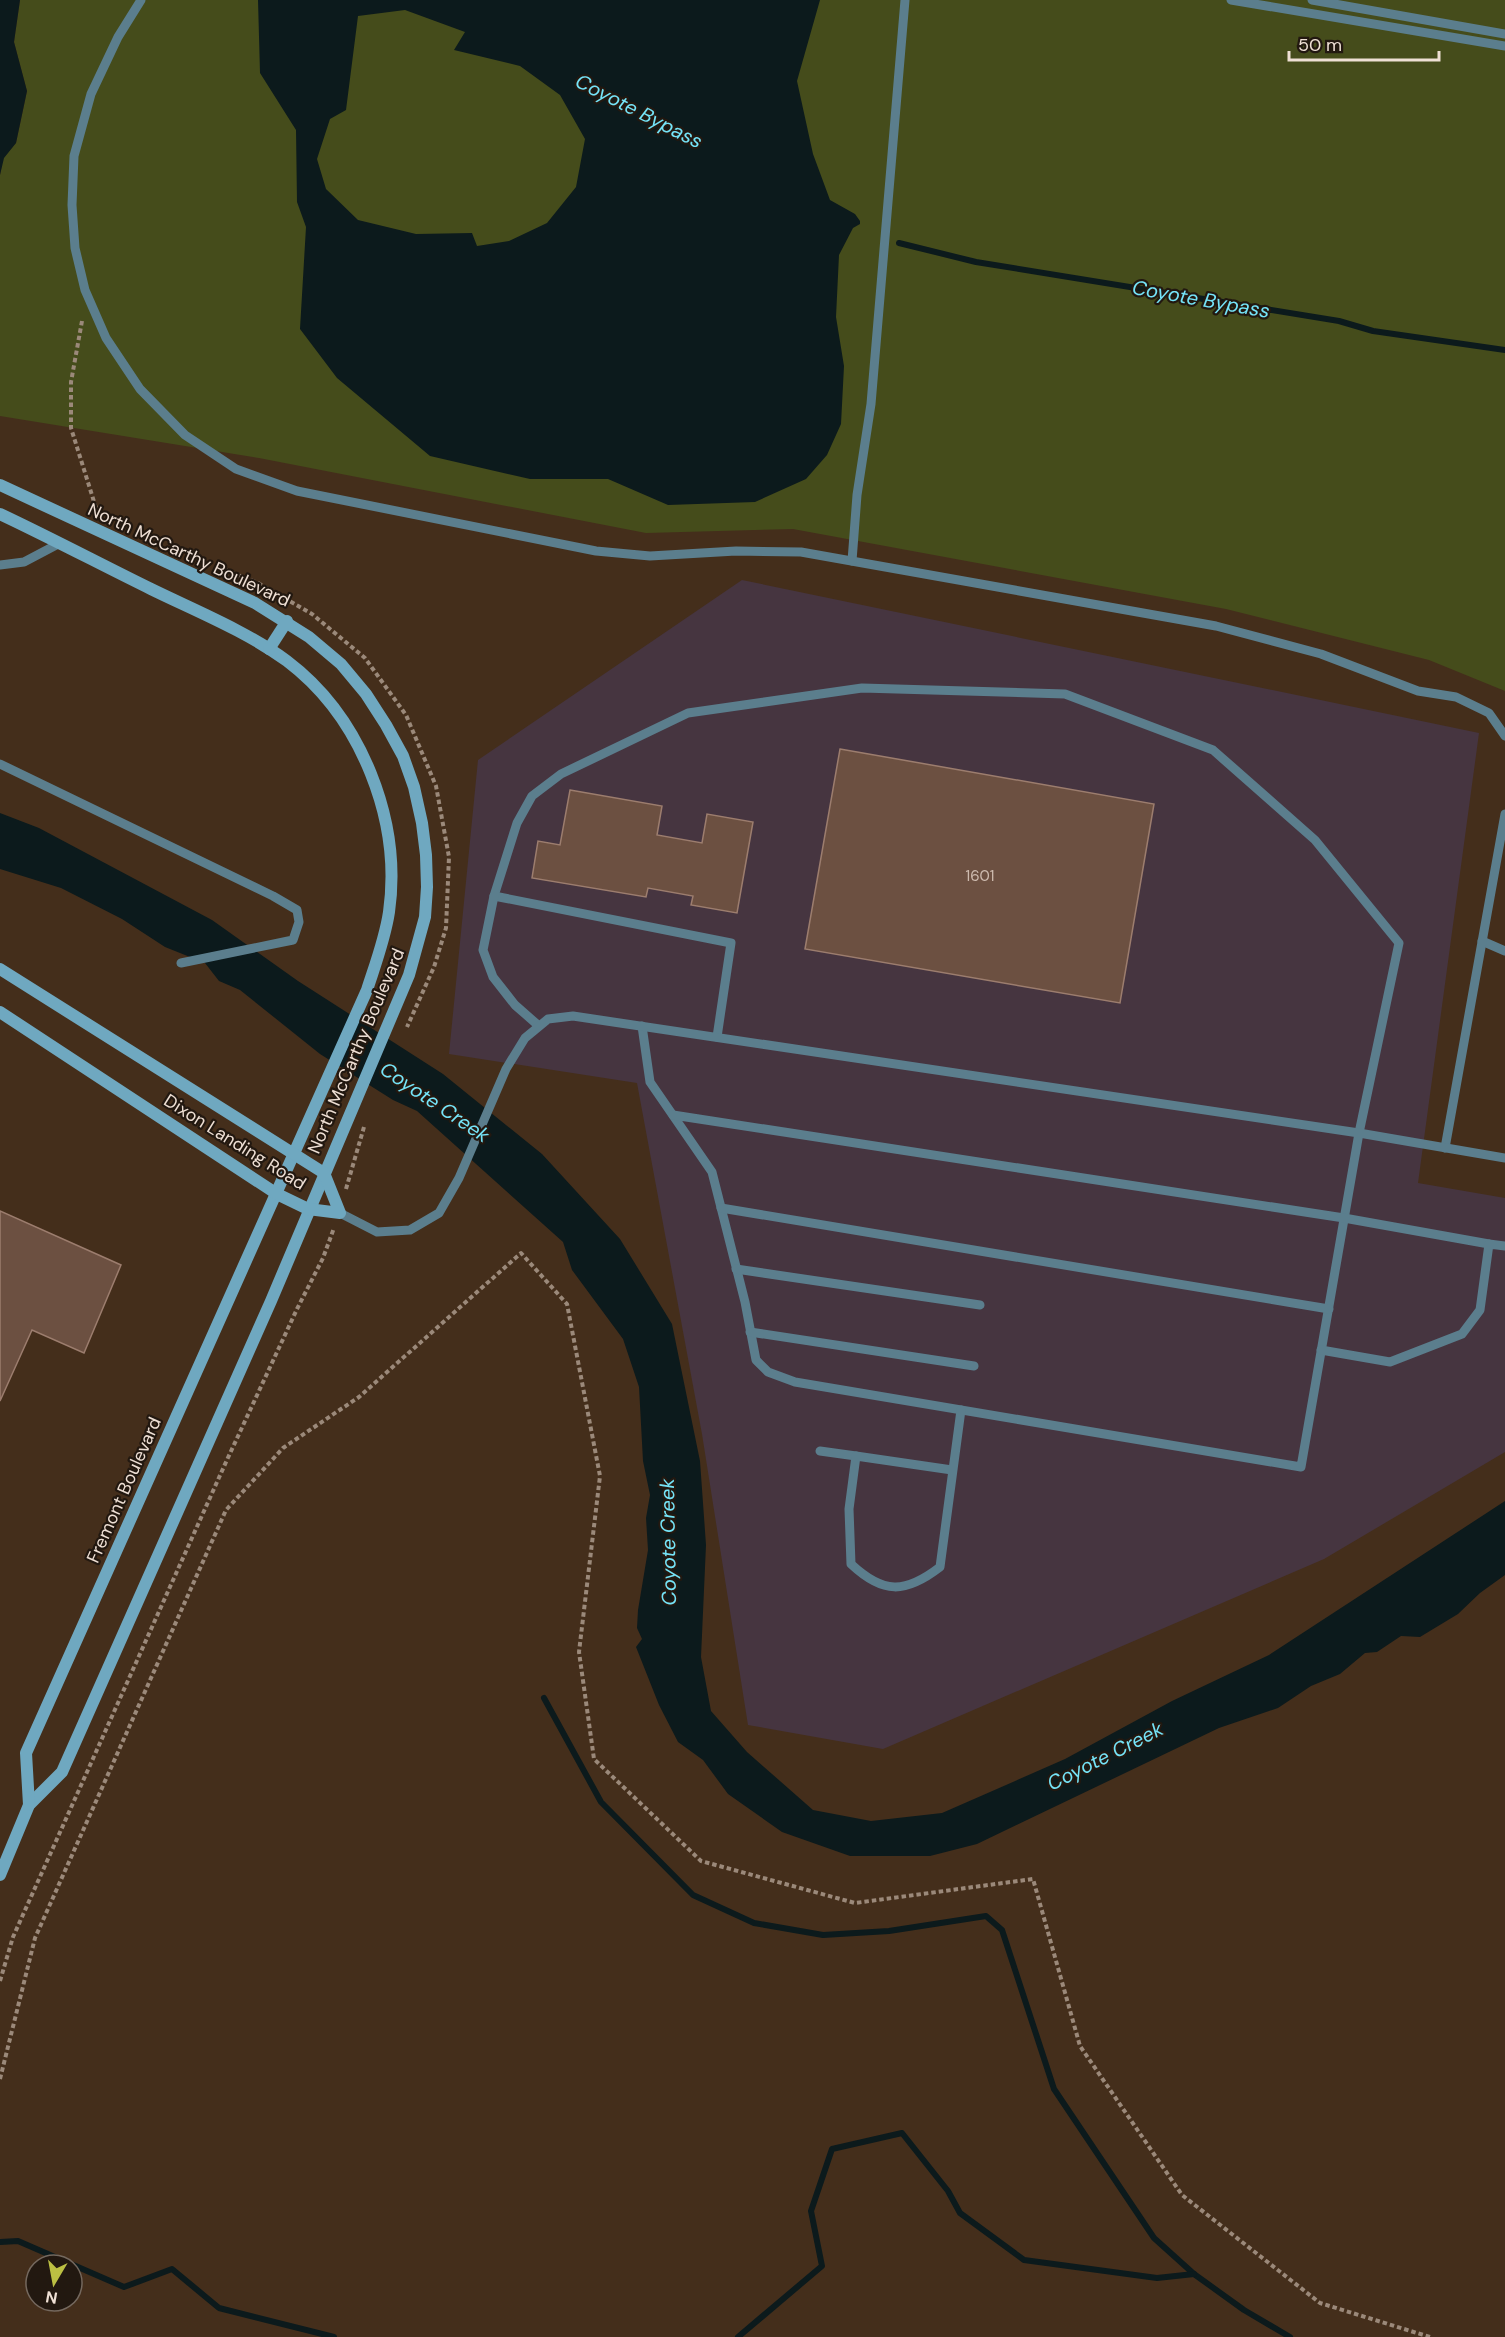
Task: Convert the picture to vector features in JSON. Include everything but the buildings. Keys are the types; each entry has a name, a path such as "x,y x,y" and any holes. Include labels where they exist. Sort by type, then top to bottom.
{"main road":[{"name":"North McCarthy Boulevard","path":"0,485 255,603 287,621 341,664 366,694 403,756 414,787 422,822 426,855 425,917 416,957 396,1007 308,1209"},
{"name":"North McCarthy Boulevard","path":"0,514 269,649 288,662 316,688 338,715 356,743 379,798 386,829 391,886 389,912 383,938 367,990 278,1194"},
{"path":"269,649 287,621"},
{"name":"Dixon Landing Road","path":"0,969 324,1173 340,1213 308,1209 278,1194 0,1012"},
{"name":"Fremont Boulevard","path":"29,1805 26,1753 278,1194"},
{"name":"Fremont Boulevard","path":"0,1875 29,1805 62,1772 271,1301 308,1209"}],"lane":[{"path":"141,0 118,37 91,94 74,156 72,205 75,248 86,290 106,338 140,389 194,441 236,469 297,491 596,551 650,556 736,551 801,552 1216,626 1311,651 1418,691 1456,697 1489,713 1505,736"},
{"path":"852,561 857,495 871,404 905,0"},
{"path":"1231,0 1505,46"},
{"path":"1312,0 1505,34"},
{"path":"0,566 24,562 60,543"},
{"path":"539,1026 515,1005 493,977 483,950 494,896 517,823 532,796 561,774 688,713 862,688 1065,694 1213,750 1315,840 1399,943 1359,1133 1302,1467 795,1382 768,1372 756,1360 712,1172 650,1082 642,1026"},
{"path":"0,764 263,891 297,910 299,922 293,940 181,963"},
{"path":"1445,1148 1505,814"},
{"path":"494,896 731,943 717,1037"},
{"path":"1482,941 1505,951"},
{"path":"340,1213 376,1232 410,1230 438,1213 459,1178 506,1069 525,1038 548,1019 573,1016 1359,1133 1505,1158"},
{"path":"672,1115 1344,1218 1505,1246"},
{"path":"721,1208 1329,1309"},
{"path":"1321,1350 1390,1362 1462,1334 1480,1310 1489,1244"},
{"path":"736,1269 980,1305"},
{"path":"750,1332 974,1366"},
{"path":"856,1456 849,1509 851,1564 866,1578 893,1588 922,1581 940,1567 961,1410"},
{"path":"820,1451 952,1470"}],"path":[{"path":"86,290 71,382 71,428 96,508 91,528"},
{"path":"0,1981 18,1926 230,1452 323,1258 340,1213 367,1116"},
{"path":"0,2079 35,1938 226,1510 283,1448 359,1397 521,1252 567,1304 600,1476 579,1652 594,1759 701,1861 855,1903 1033,1879 1080,2046 1182,2195 1320,2303 1431,2337"}],"shaded area":[{"path":"742,580 1479,733 1418,1183 1505,1198 1505,1452 1324,1559 883,1749 748,1725 702,1434 637,1083 449,1054 478,760"}],"green space":[{"path":"20,0 1505,0 1505,691 1429,660 1226,609 793,529 646,533 259,458 0,416 0,175 3,158 16,143 27,91 14,42"}],"water":[{"path":"0,0 20,0 14,42 27,91 16,143 4,158 0,175"},
{"path":"258,0 820,0 797,81 813,154 830,200 855,214 860,221 860,224 853,228 839,255 836,317 844,366 841,424 827,455 806,479 755,502 668,505 608,479 530,479 430,456 337,378 300,329 306,227 297,202 296,130 260,73","holes":["405,10 465,32 454,50 520,66 560,95 585,139 576,187 547,223 509,241 477,246 472,233 416,234 358,220 326,189 317,159 330,119 346,110 358,16"]},
{"name":"Coyote Creek","path":"0,813 39,828 212,920 298,981 443,1074 542,1154 620,1239 672,1324 700,1461 706,1545 701,1657 711,1711 747,1752 813,1810 871,1821 942,1813 1065,1759 1172,1701 1269,1655 1505,1501 1505,1575 1480,1593 1458,1614 1420,1637 1401,1636 1377,1652 1365,1653 1340,1674 1311,1686 1278,1708 1219,1728 977,1844 930,1856 850,1856 782,1832 728,1794 703,1760 678,1742 659,1705 636,1647 642,1639 637,1628 638,1610 648,1550 646,1518 650,1495 643,1461 639,1387 623,1339 572,1270 563,1242 417,1111 393,1100 320,1054 240,990 219,981 205,963 165,947 122,919 61,888 0,869"}],"waterway":[{"name":"Coyote Bypass","path":"899,243 976,262 1339,321 1373,331 1505,350"},
{"path":"544,1698 601,1802 693,1895 754,1923 823,1935 889,1931 986,1916 1002,1930 1054,2089 1154,2238 1194,2274 1244,2310 1290,2337"},
{"path":"738,2337 822,2266 811,2211 832,2149 902,2133 948,2191 960,2213 1024,2260 1157,2278 1194,2274"},
{"path":"0,2242 18,2241 124,2287 172,2269 219,2308 334,2337"}]}
